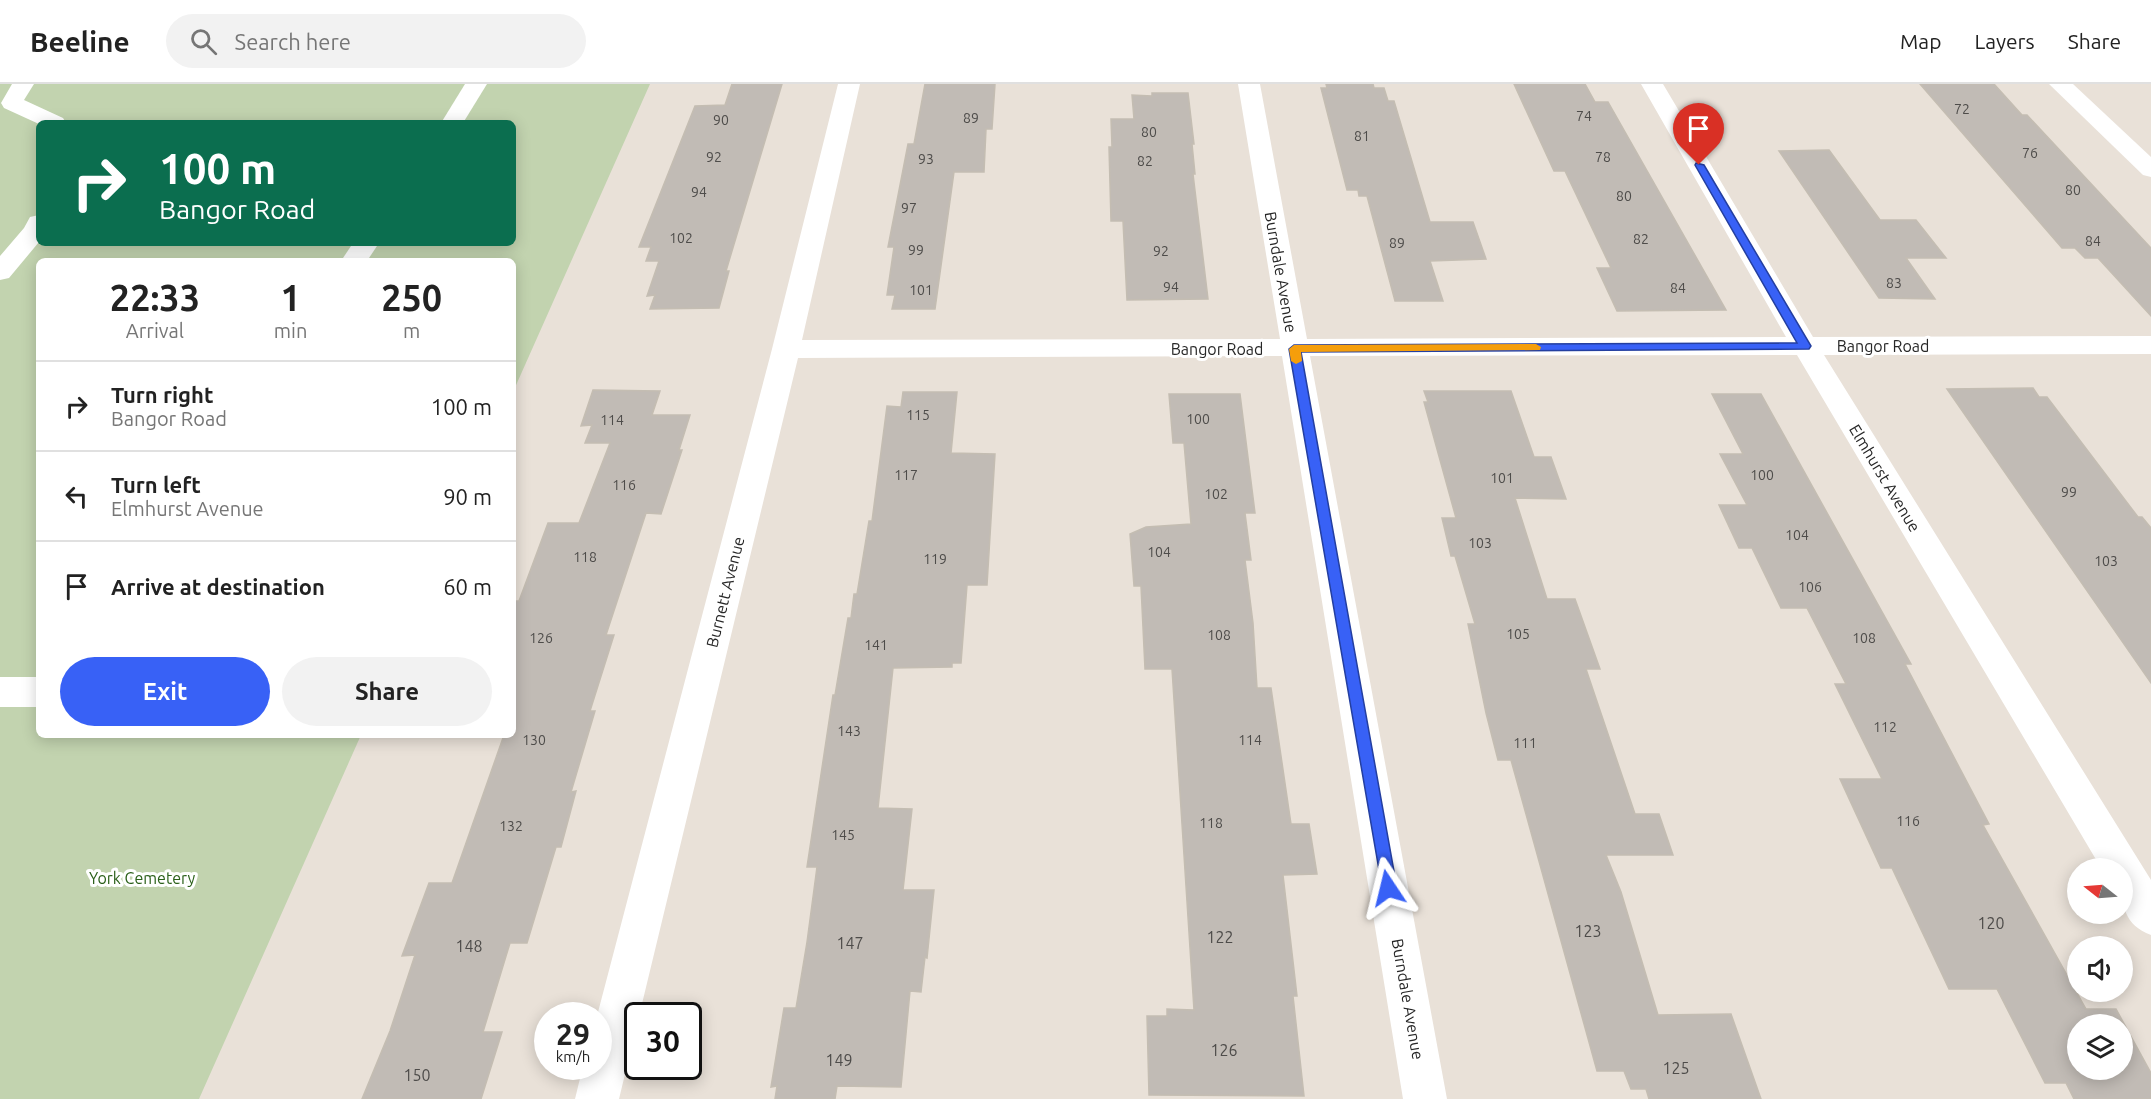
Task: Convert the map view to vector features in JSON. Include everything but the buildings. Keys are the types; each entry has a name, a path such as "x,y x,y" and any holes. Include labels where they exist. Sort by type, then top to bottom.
{"street":[{"path":"23,84 14,95 12,103 49,120"},
{"path":"454,120 476,84"},
{"name":"Burnett Avenue","path":"597,1099 786,349 849,84"},
{"name":"Burndale Avenue","path":"1249,84 1425,1099"},
{"name":"Elmhurst Avenue","path":"1652,84 1805,346 2115,858"},
{"path":"2060,84 2151,170"},
{"path":"0,272 30,238 36,227"},
{"name":"Bangor Road","path":"786,349 2151,345"},
{"path":"0,692 36,692"},
{"name":"Elmhurst Avenue","path":"2133,887 2151,916"}],"green space":[{"name":"York Cemetery","path":"0,84 650,84 516,385 516,258 36,258 36,738 360,738 199,1099 0,1099"}],"slow traffic":[{"path":"1296,361 1294,349 1536,347"}],"route":[{"path":"1388,888 1294,349 1805,346 1699,165"}]}
